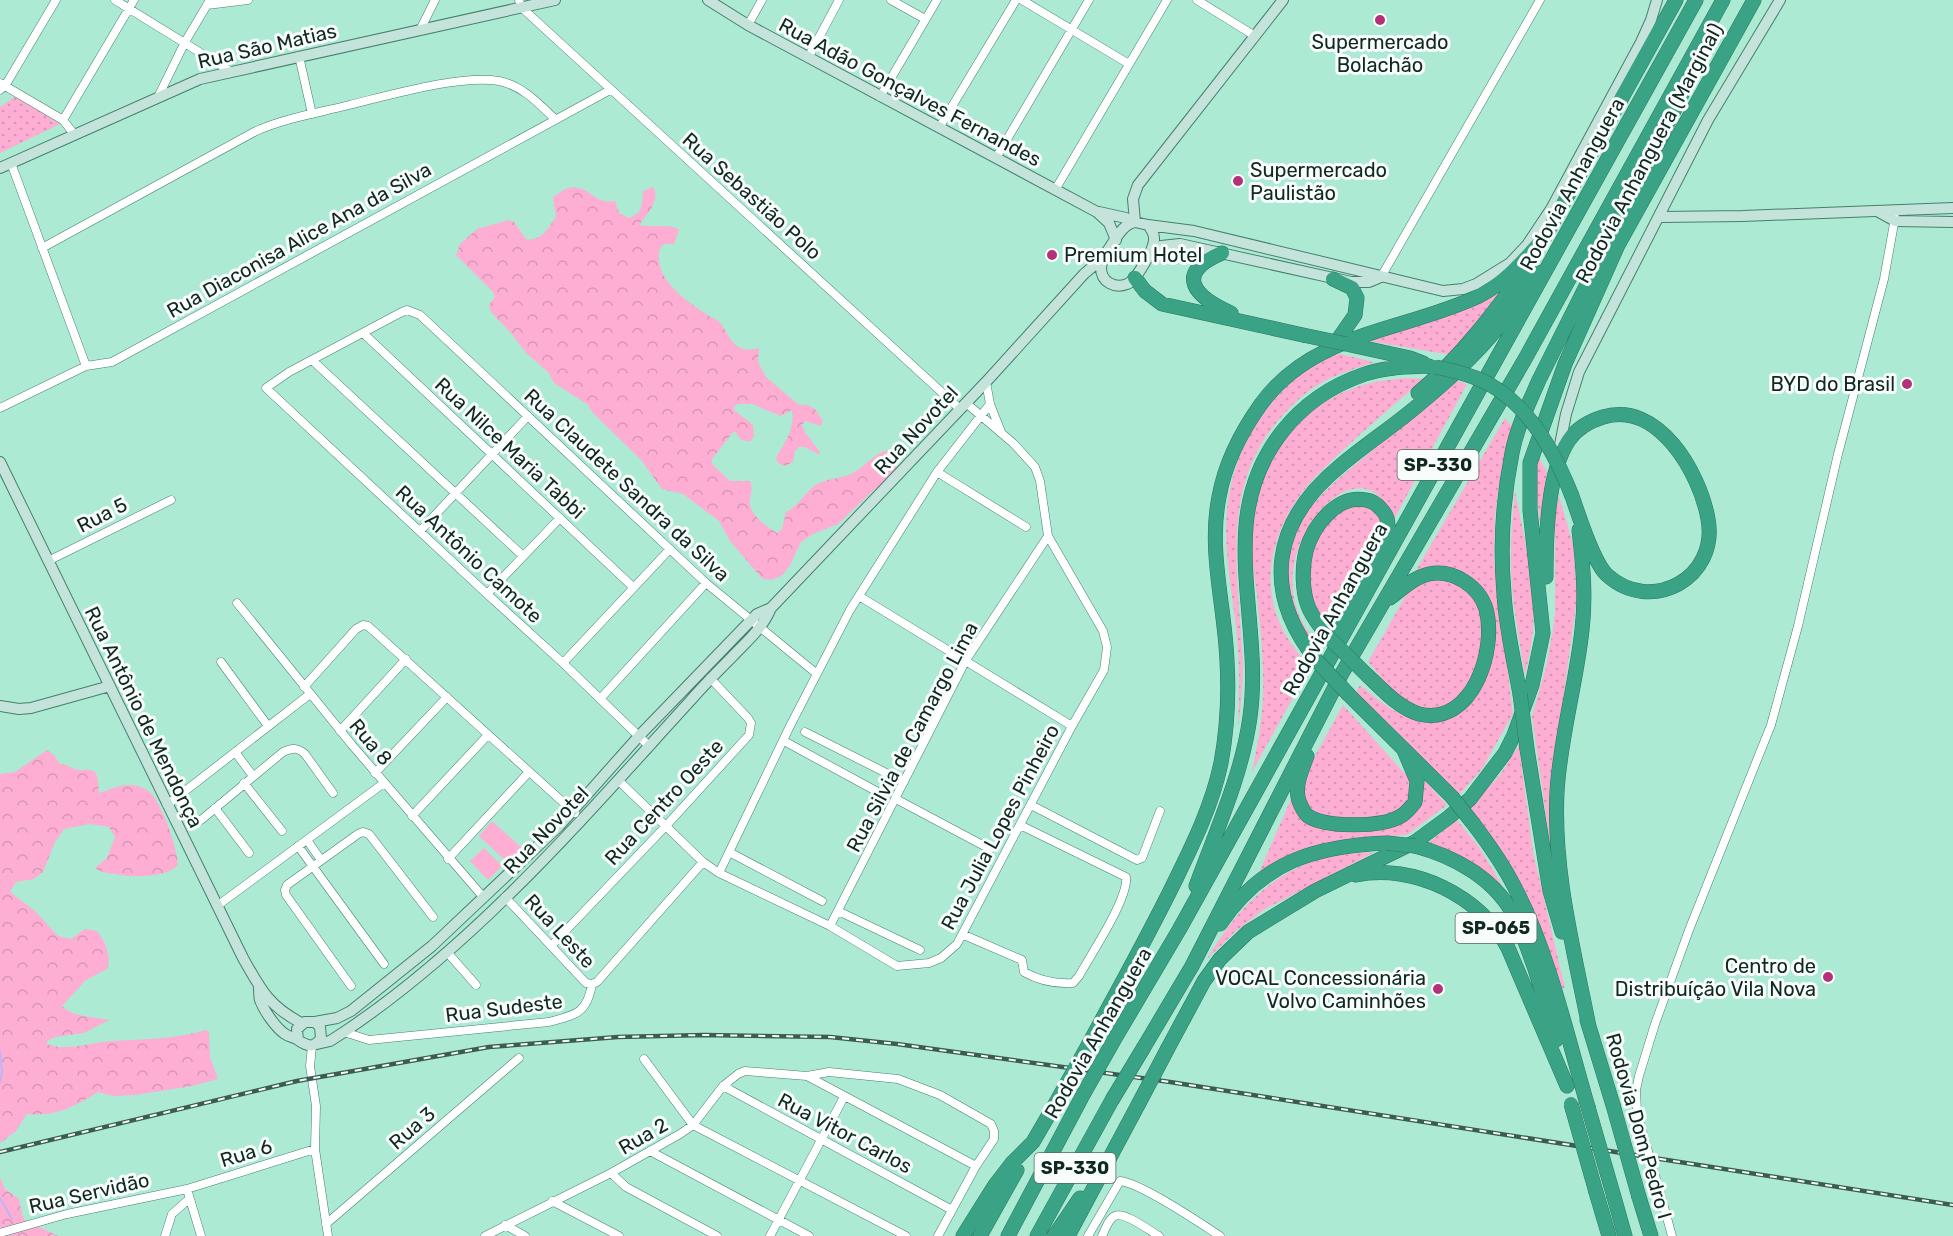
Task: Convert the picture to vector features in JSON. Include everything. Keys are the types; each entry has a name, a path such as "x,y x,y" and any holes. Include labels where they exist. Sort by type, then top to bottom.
{"highway":[{"path":"1362,450 1377,429 1425,387 1464,346 1505,298 1539,252 1544,238 1676,0"},
{"name":"Rodovia Anhanguera","path":"1008,1236 1084,1093 1179,930 1323,660 1584,202 1696,0"},
{"path":"1589,1027 1550,891 1504,595 1504,511 1508,478 1512,451 1518,432 1539,380 1679,101 1725,0"},
{"name":"Rodovia Anhanguera","path":"1037,1236 1112,1100 1192,966 1323,709 1525,359 1725,0"},
{"name":"Rodovia Anhanguera (Marginal)","path":"1068,1236 1198,991 1220,959 1248,932 1288,906 1415,842 1470,799 1505,753 1518,727 1532,685 1543,633 1530,510 1530,463 1561,375 1618,245 1754,0"},
{"path":"1584,202 1507,316 1489,338 1422,402 1339,467 1309,497 1285,544 1280,580 1285,608 1295,630 1323,660 1349,695 1452,796 1495,852 1520,899 1537,939 1625,1236"},
{"path":"980,1236 1058,1100 1157,918 1202,825 1220,766 1228,712 1227,660 1217,561 1216,520 1219,496 1238,441 1263,402 1278,384 1305,362 1337,345 1479,296 1513,272 1544,238"},
{"path":"1508,478 1554,368 1603,268 1618,245"},
{"path":"1222,253 1199,267 1194,277 1194,284 1208,302 1252,322"},
{"path":"1135,278 1152,298 1162,304 1410,358 1428,366 1479,379 1518,406 1536,427 1550,450 1564,475 1592,548 1605,573 1626,589 1641,592 1674,587 1696,570 1706,553 1710,529 1701,491 1672,443 1661,431 1643,420 1619,414 1608,415 1588,423 1575,433 1563,451 1553,488 1547,522 1546,601 1543,633"},
{"path":"1334,279 1352,288 1357,298 1355,315 1339,338 1337,345"},
{"path":"1179,930 1230,796 1248,729 1252,665 1246,526 1262,463 1278,436 1301,411 1337,386 1377,371 1428,366"},
{"path":"1323,660 1345,611 1386,535 1388,520 1383,511 1371,501 1354,498 1338,506 1327,515 1313,534 1306,551 1304,568 1307,604 1314,620 1328,636 1368,676 1399,704 1427,715 1445,713 1457,708 1470,694 1479,675 1485,652 1486,610 1476,591 1462,580 1447,575 1429,574 1409,583 1384,603"},
{"path":"1574,501 1585,585 1582,630 1562,745 1557,795 1557,828 1566,913 1589,1027"},
{"path":"1323,709 1297,789 1299,801 1309,817 1328,823 1345,824 1388,822 1399,817 1415,802 1417,792 1417,781 1404,750"},
{"path":"1192,966 1236,904 1268,875 1282,866 1322,850 1387,843 1415,846 1432,850 1465,866 1495,891 1519,925 1540,986 1609,1236"},
{"name":"SP-065","path":"1339,879 1381,873 1405,875 1428,881 1451,892 1485,916 1500,931 1567,1086"},
{"name":"Rodovia Dom Pedro I","path":"1589,1027 1651,1236"},
{"path":"963,1236 1012,1163 1033,1142"},
{"path":"1054,1236 1117,1145"}],"street":[{"path":"56,0 2,86 63,120 74,134"},
{"path":"115,0 230,71"},
{"path":"63,120 134,0"},
{"path":"158,97 185,42 209,2 248,0"},
{"path":"420,30 435,0"},
{"path":"504,12 511,0"},
{"name":"Rua São Matias","path":"0,168 200,79 504,12 520,4 555,0"},
{"name":"Rua Adão Gonçalves Fernandes","path":"708,0 808,58 1097,212 1109,223 1116,240"},
{"path":"748,25 762,0"},
{"path":"808,58 839,0"},
{"path":"891,0 925,19"},
{"path":"880,97 937,0"},
{"path":"939,128 1016,0"},
{"path":"1022,0 1129,64"},
{"path":"996,158 1089,0"},
{"path":"1055,190 1167,0"},
{"path":"1197,0 1255,36"},
{"path":"1134,222 1133,199 1138,184 1283,0"},
{"path":"1152,250 1161,246 1180,244 1334,279 1362,283 1381,277 1540,0"},
{"path":"1148,225 1194,231 1443,291 1476,285 1520,254 1551,209 1641,42 1657,0"},
{"path":"1553,488 1561,434 1580,372 1708,120 1780,0"},
{"name":"Rua Sebastião Polo","path":"520,4 610,90 963,406"},
{"path":"299,56 312,114"},
{"path":"42,248 271,124 400,93 478,80 498,81 530,94 555,119"},
{"name":"Rua Diaconisa Alice Ana da Silva","path":"0,408 86,366 112,362 610,90"},
{"path":"11,163 86,366"},
{"path":"1895,216 1953,208"},
{"path":"1660,217 1876,211 1895,216 1953,222"},
{"name":"Rua Adão Gonçalves Fernandes","path":"1097,212 1148,225"},
{"path":"1672,1236 1637,1113 1636,1090 1649,1042 1689,930 1773,720 1798,627 1841,442 1884,279 1895,216"},
{"name":"Rua Novotel","path":"315,1022 338,1018 370,998 432,946 618,780 710,678 760,628 771,608 986,382 1084,274 1104,257 1121,230 1134,222"},
{"path":"1084,274 1116,286 1130,283 1152,250 1154,238 1148,225"},
{"path":"1104,257 1101,273 1107,283"},
{"name":"Rua Claudete Sandra da Silva","path":"363,333 407,310 420,315 706,583 817,674"},
{"path":"363,333 312,360 523,556"},
{"name":"Rua Nilce Maria Tabbi","path":"363,333 633,587"},
{"name":"Rua Antônio Camote","path":"312,360 266,388 564,663 649,746"},
{"name":"Rua Julia Lopes Pinheiro","path":"986,382 990,405 1002,433"},
{"path":"719,873 817,674 859,596 937,472 990,405"},
{"name":"Rua Julia Lopes Pinheiro","path":"618,780 703,861 719,873 830,926 897,966 928,963 941,958 957,944 964,935 1072,726 1104,670 1107,647 1103,631 1048,536 1040,481 1035,467 1002,433 963,406"},
{"path":"420,531 528,416"},
{"name":"Rua Antônio de Mendonça","path":"0,462 167,805 259,986 274,1006 301,1023"},
{"path":"937,472 1026,527"},
{"name":"Rua 5","path":"48,561 171,500"},
{"path":"487,594 560,518"},
{"name":"Rua Silvia de Camargo Lima","path":"830,926 966,660 1048,536"},
{"path":"564,663 670,549"},
{"path":"600,699 706,583"},
{"path":"859,596 1072,726"},
{"name":"Rua 8","path":"237,603 375,773 484,898"},
{"name":"Rua Novotel","path":"307,1043 330,1041 344,1032 423,974 447,952 505,897 577,815 639,736 757,614 771,608"},
{"path":"304,687 356,629 363,625 373,629 577,815"},
{"path":"340,731 406,659"},
{"path":"221,662 268,726"},
{"name":"Rua Centro Oeste","path":"552,945 749,735 752,723 710,678"},
{"path":"0,706 31,708 110,686"},
{"path":"167,805 310,694"},
{"path":"375,773 447,697"},
{"path":"805,732 904,782"},
{"path":"412,816 488,735"},
{"path":"784,741 876,791"},
{"path":"201,820 283,752 296,748 305,754 333,793"},
{"path":"235,752 253,776"},
{"path":"448,859 530,772"},
{"path":"244,783 282,831"},
{"path":"217,906 384,783"},
{"path":"896,799 990,849"},
{"path":"1031,805 1137,860 1142,858 1160,811"},
{"path":"215,808 249,853"},
{"path":"964,935 1022,960 1024,972 1030,976 1061,983 1072,983 1079,976 1119,904 1127,882 1126,878 1020,825"},
{"path":"351,986 286,895 287,885 363,832 369,834 433,917"},
{"path":"307,840 321,860"},
{"path":"298,846 384,963"},
{"path":"729,852 822,901"},
{"name":"Rua Sudeste","path":"344,1032 369,1040 549,1022 576,1015 589,999 592,984 703,861"},
{"path":"480,921 484,898 505,897"},
{"name":"Rua Leste","path":"505,897 586,983 592,984"},
{"path":"838,912 920,950"},
{"path":"447,952 476,985"},
{"name":"Rua Antônio de Mendonça","path":"259,986 260,1000 270,1017 286,1035 307,1043"},
{"path":"307,1043 322,1034 315,1022 301,1023 296,1033 307,1043 316,1106 315,1149 328,1236"},
{"name":"Rua 3","path":"326,1224 519,1058"},
{"path":"644,1059 693,1125 906,1236"},
{"name":"Rua 2","path":"485,1236 611,1173 693,1125 723,1086 738,1074 745,1071 807,1076"},
{"path":"807,1076 829,1072 898,1079 940,1095 991,1124 994,1139 976,1166 938,1236"},
{"path":"807,1076 976,1166"},
{"name":"Rua Vitor Carlos","path":"723,1086 952,1209"},
{"path":"770,1236 844,1097"},
{"name":"Rua 6","path":"187,1189 315,1149"},
{"path":"650,1151 809,1236"},
{"path":"611,1173 626,1187 717,1236"},
{"path":"1088,1236 1120,1182 1141,1188 1220,1236"},
{"path":"187,1189 201,1236"},
{"name":"Rua Servidão","path":"1,1234 49,1218 187,1189"},
{"path":"165,1236 172,1214 189,1199"},
{"path":"552,1201 619,1236"},
{"path":"1102,1236 1112,1217 1118,1214 1159,1236"},
{"path":"505,1225 525,1236"}],"green space":[{"path":"16,96 60,124 0,153 0,107"},
{"path":"573,187 580,188 603,201 615,201 619,213 629,218 639,211 643,191 653,187 654,202 639,225 671,227 679,230 674,244 664,244 659,253 661,269 670,284 691,303 720,322 737,346 748,350 759,348 758,362 766,377 799,405 808,405 815,409 823,421 821,426 805,421 802,425 820,455 805,447 799,447 795,451 793,462 785,466 778,463 776,458 791,429 792,410 781,416 752,404 737,404 734,407 734,410 753,425 754,436 751,441 745,441 733,432 712,459 712,464 730,481 750,481 752,489 750,505 755,515 764,524 777,533 782,529 786,512 814,486 823,481 851,474 882,452 887,450 893,454 900,473 875,489 838,524 813,534 801,542 789,567 781,576 771,580 763,579 730,541 719,521 683,494 662,489 641,460 593,413 587,404 554,383 548,372 526,353 491,312 489,305 495,297 493,292 456,255 460,244 477,229 509,220 514,222 526,239 540,236 556,217 553,197"},
{"path":"1499,293 1451,355 1369,341"},
{"path":"1336,353 1374,362 1323,382 1307,392 1285,413 1264,440 1249,470 1241,500 1237,532 1237,565 1243,673 1238,728 1238,648 1226,542 1227,510 1231,485 1248,438 1276,397 1314,365"},
{"path":"1406,378 1424,379 1312,480 1296,501 1278,537 1273,556 1272,595 1285,634 1310,667 1252,772 1263,705 1261,639 1252,545 1255,506 1261,484 1281,445 1310,412 1356,387"},
{"path":"1453,380 1467,384 1392,523 1380,498 1363,489 1343,493 1323,508 1306,530 1295,559 1293,590 1302,621 1321,647 1316,656 1297,622 1290,603 1287,585 1286,567 1289,548 1296,530 1307,512 1328,489"},
{"path":"1505,418 1512,426 1499,484 1495,516 1494,561 1513,714 1482,769 1458,796 1355,694 1360,685 1396,712 1420,719 1466,707 1491,608 1444,568 1429,567 1415,572"},
{"path":"1538,456 1547,472 1541,534 1535,476"},
{"path":"1515,491 1533,595 1532,636 1525,676 1511,571"},
{"path":"1559,496 1573,544 1577,598 1552,781 1551,851 1532,716 1546,667 1553,630 1555,516"},
{"path":"1363,504 1376,511 1380,522 1378,535 1353,580 1330,630 1318,616 1313,603 1309,573 1310,558 1320,531 1329,519 1342,509"},
{"path":"1433,579 1458,584 1476,601 1482,623 1481,652 1472,681 1459,700 1437,709 1424,709 1407,702 1368,662 1406,595 1420,584"},
{"path":"1343,705 1408,777 1411,788 1410,798 1405,806 1388,817 1330,818 1308,809 1301,788 1311,763"},
{"path":"1519,745 1533,852 1565,988 1561,988 1534,917 1512,870 1500,848 1469,808 1500,775"},
{"path":"47,750 60,764 77,770 94,772 98,780 99,793 127,785 134,785 150,792 157,801 169,828 178,865 162,874 139,876 97,870 96,867 107,858 115,837 109,827 90,824 64,829 55,842 43,872 34,879 16,882 10,892 35,911 58,936 71,939 85,929 97,931 103,939 108,954 107,969 86,980 62,1006 78,1014 109,1020 84,1033 55,1037 47,1041 47,1044 71,1047 172,1037 206,1030 209,1032 210,1057 218,1079 192,1086 135,1095 113,1096 98,1092 82,1102 56,1112 27,1114 15,1132 0,1143 0,774 15,772"},
{"path":"1424,780 1447,805 1407,835 1354,838 1306,848 1281,859 1258,875 1291,799 1301,817 1309,824 1319,828 1351,830 1380,828 1392,826 1409,818 1420,800"},
{"path":"1457,820 1479,847 1503,887 1468,861 1429,842"},
{"path":"492,821 522,848 508,863 479,836"},
{"path":"484,848 502,866 488,880 470,861"},
{"path":"1375,852 1265,909 1236,931 1207,959 1242,911 1271,884 1287,873 1324,858"},
{"path":"0,1177 5,1189 19,1199 25,1220 58,1236 5,1236 0,1233"}],"waterway":[{"path":"0,1051 2,1072 0,1082"},
{"path":"0,1198 12,1219"}],"railway":[{"path":"0,1152 297,1081 489,1047 618,1037 704,1035 830,1037 897,1044 1170,1082 1953,1205"}],"place":[{"name":"Supermercado Bolachão","path":"1380,20"},
{"name":"Supermercado Paulistão","path":"1238,181"},
{"name":"Premium Hotel","path":"1052,255"},
{"name":"BYD do Brasil","path":"1907,384"},
{"name":"Centro de Distribuíção Vila Nova","path":"1828,977"},
{"name":"VOCAL Concessionária Volvo Caminhões","path":"1438,989"}]}
